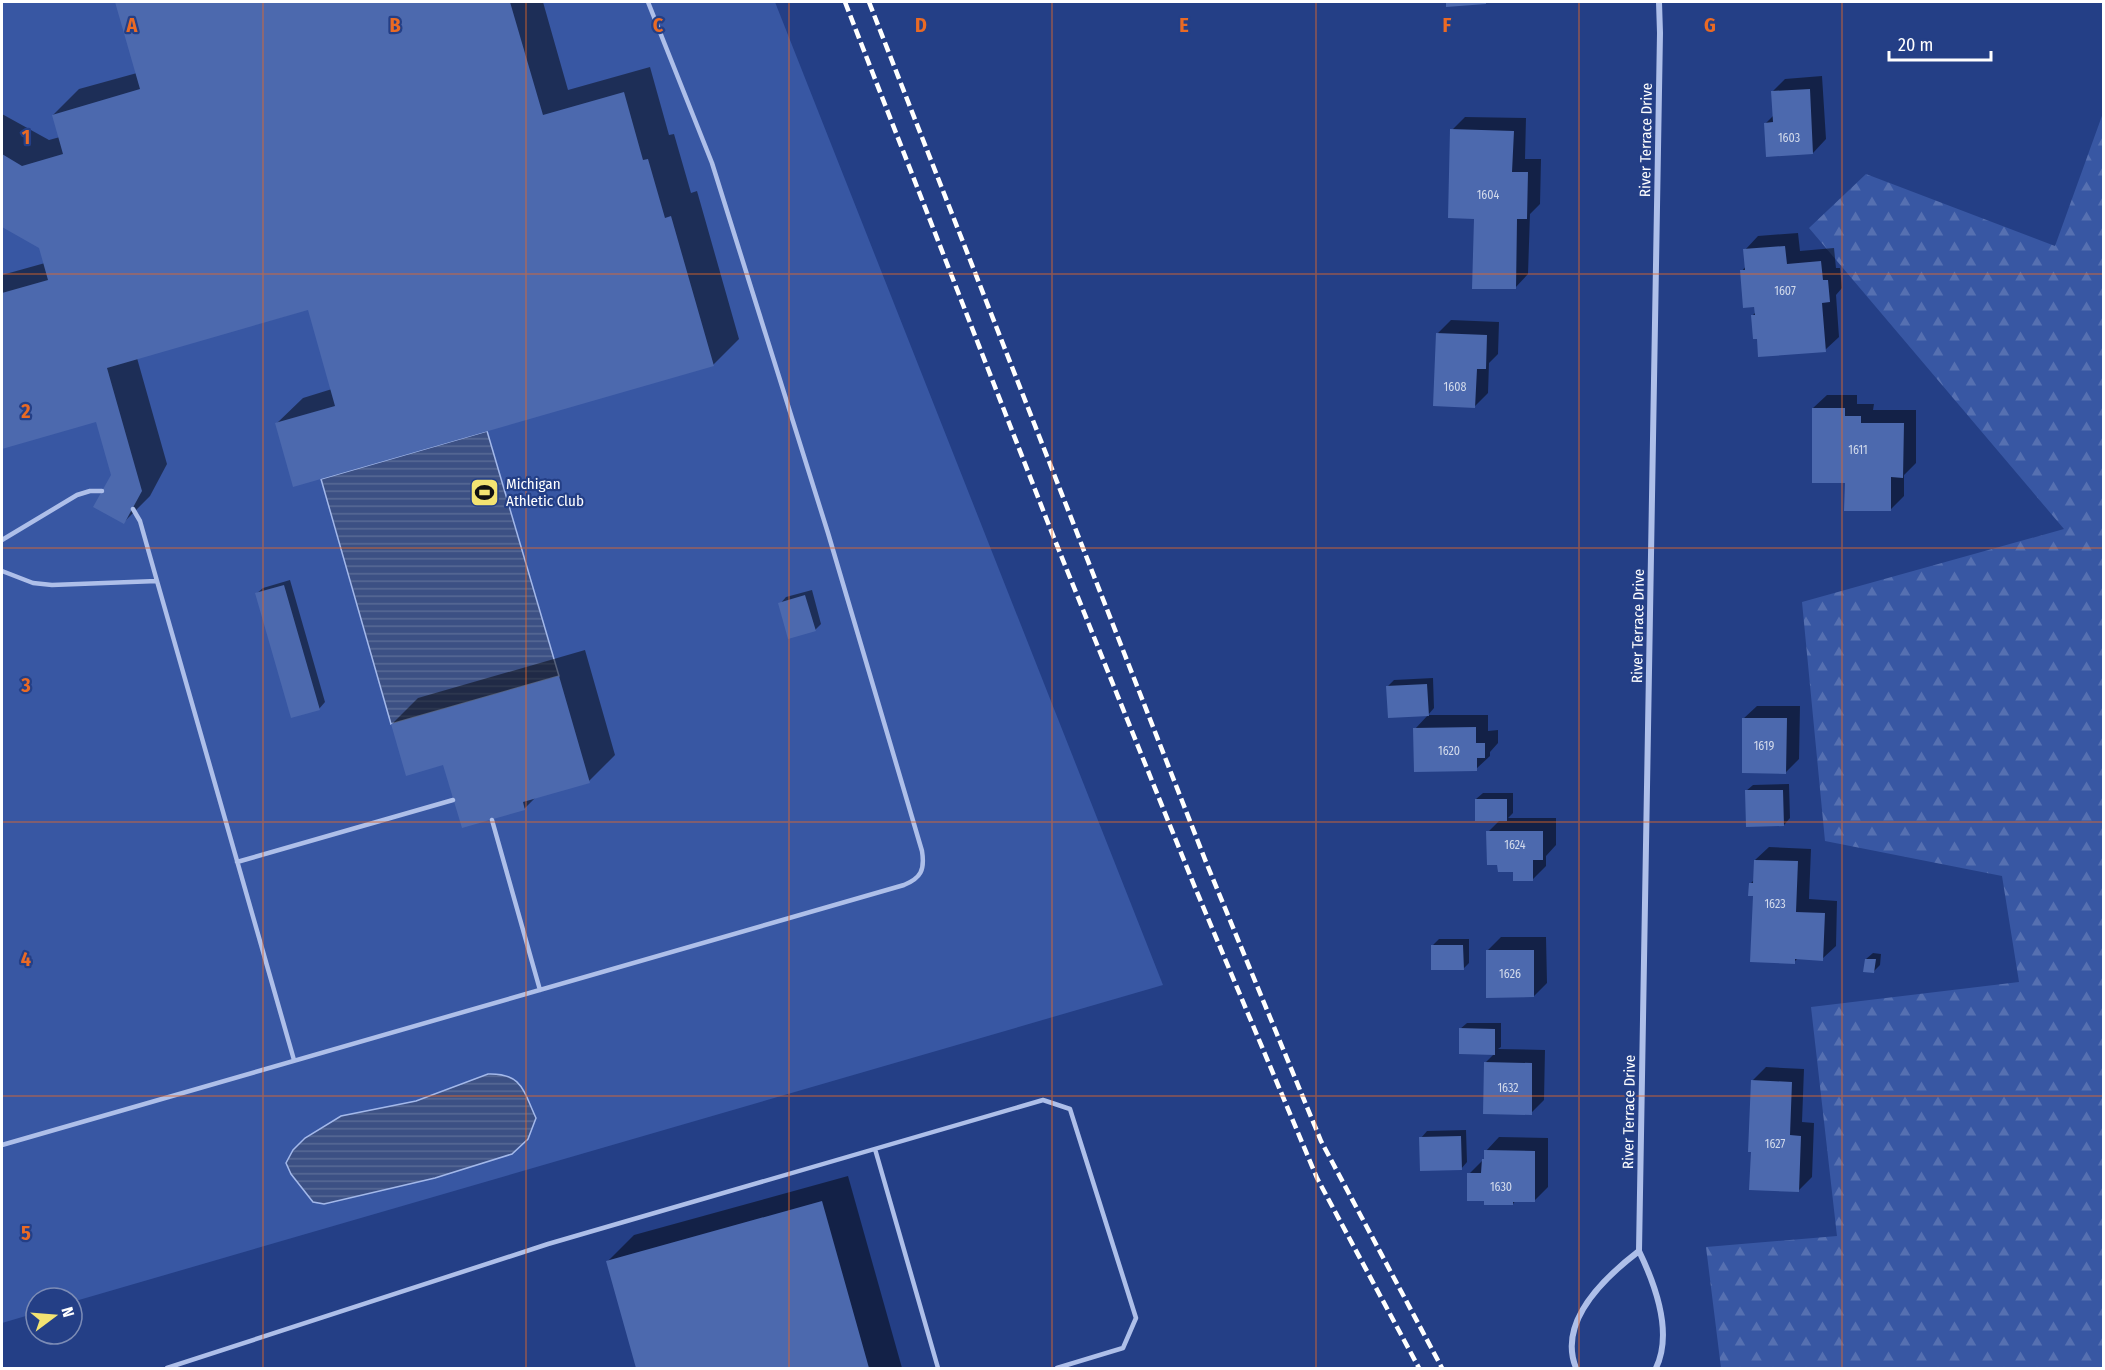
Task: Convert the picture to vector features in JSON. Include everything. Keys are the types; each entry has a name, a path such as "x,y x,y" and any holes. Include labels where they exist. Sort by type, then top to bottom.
{"street":[{"name":"River Terrace Drive","path":"1656,1368 1660,1360 1661,1346 1658,1297 1639,1251 1659,2"},
{"path":"1576,1368 1570,1346 1572,1335 1584,1310 1602,1283 1639,1251"}],"lane":[{"path":"2,1145 904,885 914,881 921,873 924,862 828,533 712,163 648,2"},
{"path":"2,540 77,495 90,491 102,491"},
{"path":"133,509 140,521 294,1060"},
{"path":"2,571 33,583 52,585 157,581"},
{"path":"237,862 453,800"},
{"path":"492,819 540,990"},
{"path":"167,1368 548,1244 1043,1100 1070,1109 1136,1318 1123,1348 1057,1368"},
{"path":"875,1149 938,1368"}],"green space":[{"name":"Michigan Athletic Club","path":"2,2 775,2 1163,985 84,1299 84,1286 24,1286 24,1317 2,1323"},
{"path":"2103,113 2103,1368 1721,1368 1706,1247 1837,1236 1811,1007 2019,982 2002,876 1825,841 1802,602 2064,529 1809,228 1866,174 2055,246"}],"shaded area":[{"path":"487,431 559,676 391,724 321,479"},
{"path":"488,1074 499,1074 515,1080 524,1092 536,1118 528,1139 512,1154 435,1178 324,1204 313,1202 291,1174 286,1163 293,1150 305,1138 341,1116 416,1101"}],"building":[{"path":"115,2 510,2 543,115 624,92 643,160 648,159 665,218 671,216 714,366 293,487 275,423 335,406 308,310 107,368 142,491 124,524 93,507 111,475 96,422 2,449 2,293 48,280 39,248 2,227 2,154 22,166 63,154 52,115 140,89"},
{"path":"1446,2 1486,2 1486,4 1446,7"},
{"path":"1810,89 1813,154 1766,157 1764,123 1773,122 1771,91"},
{"path":"1450,129 1514,131 1512,172 1528,172 1527,219 1517,219 1516,289 1472,289 1474,219 1448,218"},
{"path":"1785,246 1787,264 1821,261 1823,280 1828,280 1830,302 1822,303 1826,352 1758,357 1757,339 1753,339 1751,315 1755,315 1754,307 1743,308 1740,270 1745,270 1743,249"},
{"path":"1436,333 1487,335 1486,369 1477,369 1475,408 1433,406"},
{"path":"1812,408 1845,408 1845,416 1861,416 1861,423 1904,423 1903,478 1891,477 1891,511 1844,511 1845,483 1812,483"},
{"path":"284,585 320,710 291,718 255,593"},
{"path":"805,595 816,631 788,639 778,603"},
{"path":"559,676 590,783 523,802 525,810 462,828 443,765 406,776 391,724"},
{"path":"1427,684 1429,716 1388,718 1386,686"},
{"path":"1742,718 1787,718 1786,774 1742,773"},
{"path":"1476,727 1476,743 1485,743 1485,758 1477,758 1477,771 1414,772 1413,728"},
{"path":"1745,790 1783,790 1784,826 1746,827"},
{"path":"1475,799 1507,799 1507,821 1475,821"},
{"path":"1486,831 1543,831 1543,860 1533,860 1533,881 1513,881 1513,872 1498,872 1497,865 1487,865"},
{"path":"1754,860 1798,861 1796,912 1825,913 1823,961 1795,959 1795,964 1750,962 1753,896 1748,896 1749,883 1753,883"},
{"path":"1431,945 1463,945 1464,970 1431,970"},
{"path":"1486,950 1534,950 1534,997 1486,998"},
{"path":"1865,959 1876,959 1874,973 1863,972"},
{"path":"1459,1028 1495,1029 1495,1055 1459,1054"},
{"path":"1484,1062 1532,1063 1532,1115 1483,1114"},
{"path":"1751,1080 1792,1082 1790,1135 1801,1136 1799,1192 1749,1190"},
{"path":"1461,1136 1462,1170 1420,1171 1419,1137"},
{"path":"1484,1150 1535,1151 1535,1202 1484,1205 1484,1201 1467,1201 1467,1173 1481,1173"},
{"path":"822,1201 869,1368 636,1368 606,1261"}],"railway":[{"path":"845,2 1050,528 1194,885 1317,1178 1419,1368"},
{"path":"869,2 1206,862 1321,1141 1442,1368"}],"place":[{"name":"Michigan Athletic Club","path":"485,493"}]}
